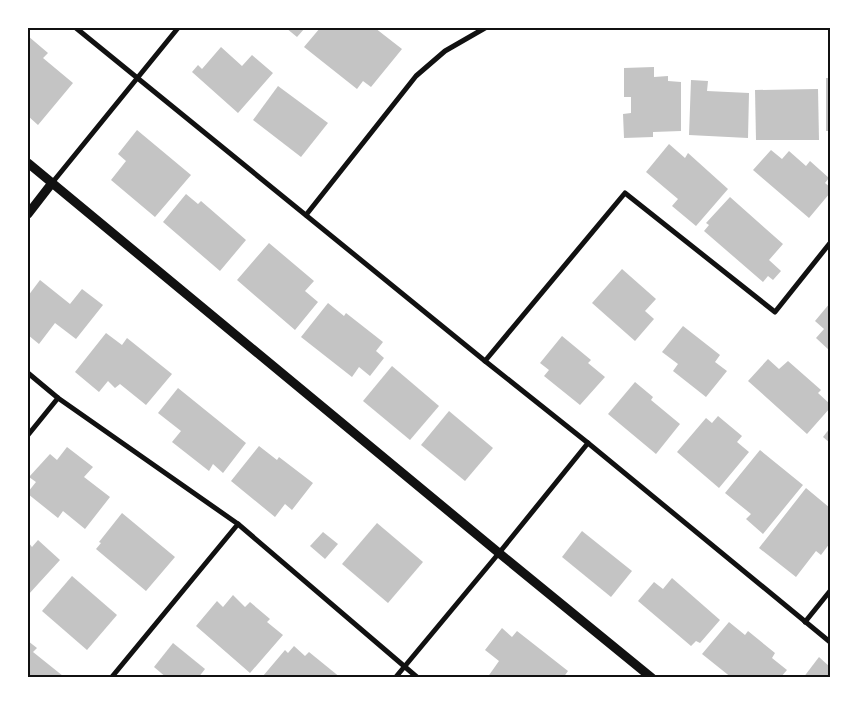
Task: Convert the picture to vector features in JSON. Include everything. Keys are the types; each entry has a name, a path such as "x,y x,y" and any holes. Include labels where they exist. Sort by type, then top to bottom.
{"street":[{"path":"76,28 830,642"},
{"path":"28,214 178,28"},
{"path":"306,215 416,76 445,50 485,28"},
{"path":"28,163 652,678"},
{"path":"485,361 625,193 775,312 830,243"},
{"path":"28,373 58,398 238,524 418,678"},
{"path":"28,435 58,398"},
{"path":"395,678 588,443"},
{"path":"112,678 238,524"},
{"path":"805,622 830,591"}],"building":[{"path":"286,28 305,28 297,37"},
{"path":"320,28 375,28 402,49 371,87 363,81 357,89 304,47"},
{"path":"28,36 48,53 43,58 73,83 38,125 28,116"},
{"path":"221,47 242,66 252,55 273,73 238,113 192,72 198,65 202,69"},
{"path":"654,67 654,77 668,76 668,81 681,82 681,131 653,132 653,137 624,138 623,114 631,113 631,97 624,97 624,68"},
{"path":"826,78 830,78 830,131 826,131"},
{"path":"691,80 708,81 707,91 749,93 748,138 689,135"},
{"path":"278,86 328,123 301,157 253,120"},
{"path":"818,89 819,140 756,140 755,90"},
{"path":"137,130 191,175 155,217 111,180 126,161 118,154"},
{"path":"669,144 685,158 688,153 728,189 696,226 672,206 678,199 646,172"},
{"path":"771,150 782,159 789,151 806,166 810,161 829,178 825,183 830,187 830,193 809,218 753,170"},
{"path":"186,194 198,204 201,201 246,240 220,271 163,222"},
{"path":"730,197 783,244 769,260 781,271 773,280 768,276 763,282 704,231 709,225 706,223"},
{"path":"269,243 314,281 305,291 318,302 295,330 237,280"},
{"path":"622,269 656,299 645,311 654,319 635,341 592,303"},
{"path":"40,280 70,304 82,289 103,305 76,339 55,323 39,344 28,335 28,296"},
{"path":"328,303 344,316 346,313 383,342 376,351 384,358 370,376 359,367 352,377 301,337"},
{"path":"830,303 830,351 816,338 824,329 815,321"},
{"path":"683,326 720,355 715,362 727,371 706,397 673,371 678,364 662,352"},
{"path":"106,333 122,345 127,338 172,374 146,405 120,384 115,388 108,381 99,392 75,372"},
{"path":"562,336 591,360 588,363 605,377 580,405 544,376 549,370 540,363"},
{"path":"768,359 779,369 788,361 821,390 818,393 830,404 830,408 807,434 748,381"},
{"path":"392,366 439,406 410,440 363,401"},
{"path":"635,382 653,397 651,400 680,424 656,454 608,414"},
{"path":"178,388 246,443 223,473 213,464 209,471 172,442 181,431 158,413"},
{"path":"449,411 493,448 465,481 421,445"},
{"path":"718,416 742,436 737,442 749,452 719,488 677,452 706,418 712,423"},
{"path":"830,428 830,443 823,437"},
{"path":"259,446 277,460 279,457 313,483 292,510 285,504 275,517 231,481"},
{"path":"67,447 93,467 84,477 110,497 85,529 63,511 58,518 28,494 36,482 29,477 50,454 57,460"},
{"path":"760,450 803,485 763,534 746,519 751,514 725,493"},
{"path":"806,488 830,508 830,543 821,555 816,551 796,577 759,548"},
{"path":"122,513 175,557 146,591 96,549 101,543 99,542"},
{"path":"377,523 423,562 388,603 342,564"},
{"path":"582,531 632,571 611,597 562,557"},
{"path":"323,532 338,544 325,559 310,546"},
{"path":"38,540 60,560 28,595 28,542 32,547"},
{"path":"72,576 117,615 87,650 42,611"},
{"path":"672,578 720,620 700,643 696,641 691,646 638,601 654,582 663,589"},
{"path":"233,595 245,607 250,602 270,619 267,622 283,635 250,673 196,626 217,601 223,607"},
{"path":"729,622 745,635 748,631 775,653 772,658 787,670 780,678 732,678 702,654"},
{"path":"502,628 512,637 517,631 568,671 563,678 487,678 499,661 485,650"},
{"path":"28,641 37,648 33,652 63,676 61,678 28,678"},
{"path":"173,643 205,669 198,678 167,678 154,667"},
{"path":"294,646 305,656 309,652 341,678 265,678 263,676 285,650 288,653"},
{"path":"819,657 830,667 830,678 803,678"}]}
